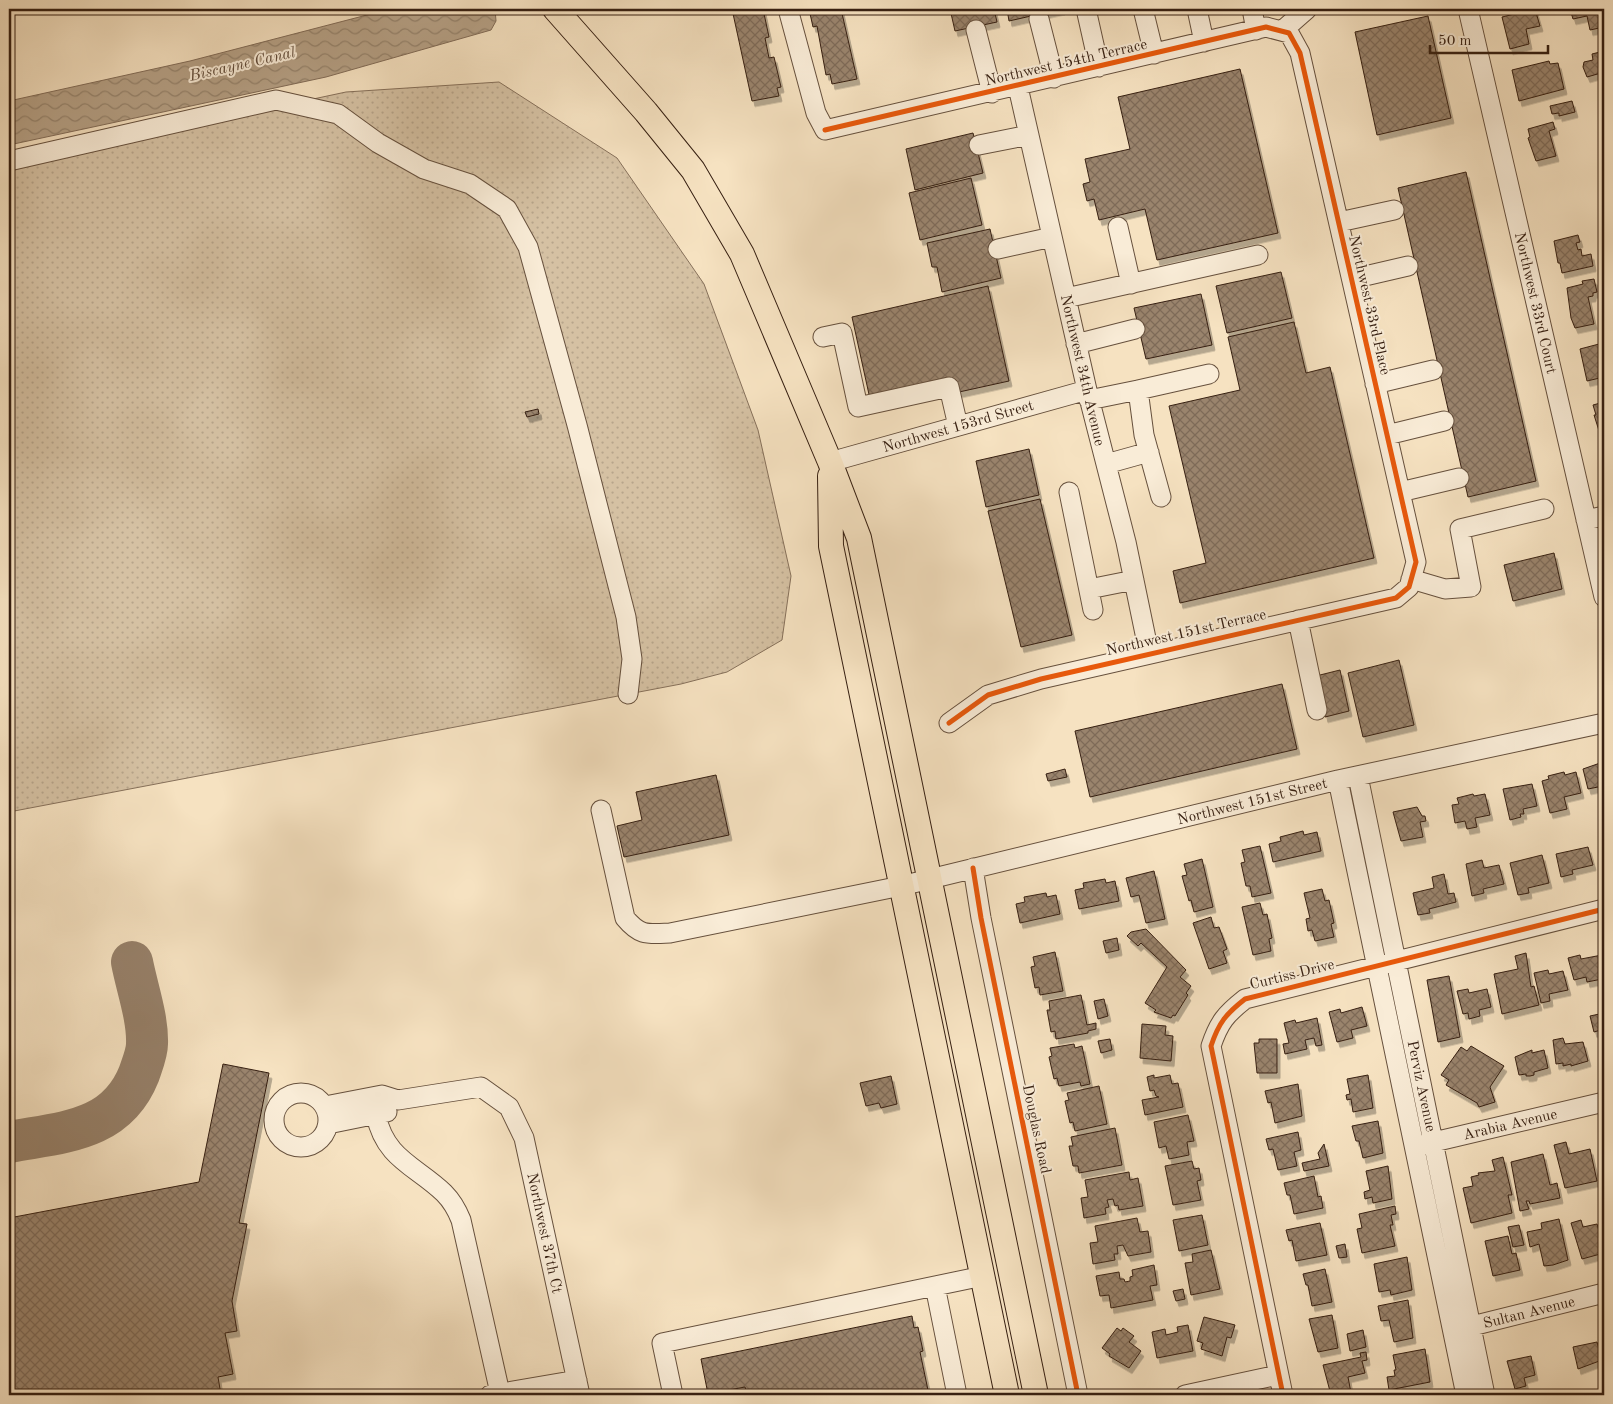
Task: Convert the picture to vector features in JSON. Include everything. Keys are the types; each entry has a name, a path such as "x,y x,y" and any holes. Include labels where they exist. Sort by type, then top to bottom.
{"main road":[{"path":"555,9 646,112 693,170 742,254 830,462 859,538 1036,1395"},
{"path":"830,462 831,546 1008,1395"}],"street":[{"name":"Northwest 154th Terrace","path":"788,9 816,113 825,130 1018,87 1266,27 1282,31"},
{"path":"1086,9 1099,67"},
{"path":"1143,9 1154,54"},
{"path":"1197,9 1204,42"},
{"path":"1252,9 1256,30"},
{"path":"1282,31 1306,9"},
{"name":"Northwest 33rd Court","path":"1468,9 1595,518 1604,598"},
{"path":"1040,19 1054,78"},
{"path":"976,30 992,93"},
{"name":"Northwest 33rd Place","path":"1282,31 1289,33 1300,53 1400,492 1413,571"},
{"name":"Northwest 34th Avenue","path":"1018,87 1076,344 1150,653"},
{"path":"9,161 276,100 338,114 378,143 424,169 470,184 507,209 528,246 577,425 621,598 632,659 628,694"},
{"path":"979,145 1029,135"},
{"path":"1339,222 1394,210"},
{"path":"1118,227 1131,284"},
{"path":"998,249 1052,237"},
{"path":"1066,298 1258,255"},
{"path":"1352,279 1408,266"},
{"path":"1076,344 1135,329"},
{"path":"823,337 842,333 858,406 949,387 958,426"},
{"path":"1375,384 1433,370"},
{"name":"Northwest 153rd Street","path":"830,462 958,426 1088,395 1138,390 1209,374"},
{"path":"1138,390 1149,452 1162,497"},
{"path":"1387,435 1444,421"},
{"path":"1106,464 1149,452"},
{"path":"1400,492 1459,478"},
{"path":"1069,492 1089,589 1091,610"},
{"path":"1413,571 1444,589 1472,586 1460,529 1544,509"},
{"name":"Northwest 151st Terrace","path":"949,723 980,703 988,695 1041,679 1396,598 1409,587 1413,571"},
{"path":"1089,589 1134,580"},
{"path":"1298,620 1317,710"},
{"name":"Northwest 151st Street","path":"601,810 625,918 635,930 647,934 670,933 901,886 1338,780 1604,723"},
{"name":"Perviz Avenue","path":"1358,776 1486,1395"},
{"name":"Perviz Avenue","path":"1338,780 1466,1395"},
{"name":"Douglas Road","path":"973,868 983,927 1078,1395"},
{"name":"Curtiss Drive","path":"1283,1395 1211,1046 1217,1028 1226,1015 1245,999 1604,909"},
{"name":"Northwest 37th Ct","path":"398,1100 481,1087 509,1107 524,1138 579,1388"},
{"path":"382,1095 398,1100 386,1113 376,1115 326,1115 382,1095"},
{"name":"Arabia Avenue","path":"1415,1146 1604,1102"},
{"path":"376,1115 380,1131 392,1152 444,1193 454,1205 461,1220 495,1394 579,1388"},
{"path":"672,1395 662,1342 983,1276"},
{"path":"935,1286 957,1395"},
{"name":"Sultan Avenue","path":"1454,1330 1604,1293"},
{"path":"1185,1395 1278,1375"}],"shaded area":[{"path":"499,82 617,158 704,284 758,430 791,576 782,640 727,672 681,684 9,812 9,164 346,92"}],"water":[{"name":"Biscayne Canal","path":"390,9 495,9 496,21 491,30 326,77 9,145 9,101 190,61"}],"building":[{"path":"732,9 763,9 769,37 765,38 769,58 774,57 781,87 777,88 779,96 752,101"},
{"path":"809,9 841,9 857,79 832,84 830,74 826,75 817,26 813,27"},
{"path":"950,9 994,9 997,22 955,31"},
{"path":"1007,9 1062,9 1009,21"},
{"path":"1535,9 1540,26 1526,29 1529,44 1510,49 1502,17"},
{"path":"1570,9 1604,9 1604,27 1590,30 1587,16 1573,19"},
{"path":"1428,16 1451,118 1377,135 1355,32"},
{"path":"1604,51 1604,86 1601,73 1587,77 1583,67 1584,62 1593,60 1592,54"},
{"path":"1549,61 1550,64 1558,63 1564,89 1519,101 1512,70"},
{"path":"1240,69 1278,233 1157,260 1145,209 1099,220 1094,199 1087,201 1083,184 1090,182 1085,159 1130,149 1118,97"},
{"path":"1572,101 1575,112 1559,116 1559,113 1552,114 1550,106"},
{"path":"1553,122 1555,129 1549,131 1556,156 1536,161 1528,138 1530,137 1528,129"},
{"path":"973,133 983,173 915,190 906,149"},
{"path":"1466,172 1536,481 1468,497 1398,188"},
{"path":"971,178 982,225 920,240 909,193"},
{"path":"990,229 1001,278 942,292 937,267 932,267 927,243"},
{"path":"1578,235 1580,242 1576,243 1578,250 1581,249 1582,256 1591,254 1593,266 1562,273 1554,241"},
{"path":"1281,272 1292,318 1227,333 1216,286"},
{"path":"1594,279 1597,292 1593,293 1593,296 1588,297 1594,324 1575,328 1571,318 1567,288 1583,284 1582,281"},
{"path":"988,286 1009,381 959,392 956,380 870,399 852,317"},
{"path":"1201,294 1212,345 1146,359 1134,308"},
{"path":"1294,322 1306,373 1330,367 1374,558 1180,603 1173,571 1206,563 1169,406 1240,390 1228,337"},
{"path":"1599,344 1604,345 1604,377 1587,381 1580,349"},
{"path":"1604,402 1604,436 1601,437 1593,405"},
{"path":"538,409 539,414 527,417 525,412"},
{"path":"1029,449 1039,495 986,507 976,461"},
{"path":"1040,499 1072,635 1021,647 988,511"},
{"path":"1554,553 1562,589 1513,601 1504,565"},
{"path":"1399,660 1414,725 1363,737 1348,673"},
{"path":"1340,670 1349,711 1325,717 1316,676"},
{"path":"1282,684 1297,749 1090,797 1075,731"},
{"path":"1603,762 1604,787 1588,789 1583,769"},
{"path":"1065,769 1067,777 1048,781 1046,774"},
{"path":"1564,772 1565,775 1576,772 1581,793 1564,797 1567,809 1550,813 1542,781 1549,779 1548,776"},
{"path":"716,775 729,835 624,857 617,826 642,820 636,792"},
{"path":"1532,784 1537,806 1523,809 1524,814 1520,814 1521,817 1510,820 1503,789"},
{"path":"1473,794 1474,796 1485,794 1490,815 1475,818 1477,827 1467,829 1465,821 1455,823 1452,805 1459,804 1457,798"},
{"path":"1417,807 1422,816 1425,816 1426,821 1420,822 1423,837 1401,841 1393,812"},
{"path":"1303,831 1304,835 1317,832 1321,851 1273,862 1269,844 1281,841 1280,837"},
{"path":"1260,846 1271,893 1252,897 1250,886 1246,886 1241,863 1245,862 1242,850"},
{"path":"1588,847 1593,865 1572,870 1573,874 1561,877 1556,854"},
{"path":"1542,855 1549,883 1528,888 1529,893 1518,895 1510,863"},
{"path":"1202,859 1213,907 1194,912 1182,876 1187,875 1184,864"},
{"path":"1482,860 1484,868 1499,865 1504,884 1483,889 1484,893 1472,896 1466,864"},
{"path":"1154,871 1165,919 1146,923 1139,895 1131,897 1126,878"},
{"path":"1444,874 1448,894 1454,893 1456,902 1429,909 1430,913 1418,915 1413,893 1434,888 1432,877"},
{"path":"1105,879 1106,883 1115,881 1119,901 1079,909 1075,890 1084,888 1083,883"},
{"path":"1322,889 1325,901 1329,900 1334,923 1331,924 1334,937 1315,941 1312,930 1308,931 1306,919 1310,918 1304,893"},
{"path":"1046,893 1047,897 1056,895 1060,914 1020,923 1016,904 1025,902 1024,897"},
{"path":"1260,903 1263,915 1267,914 1272,938 1269,939 1271,951 1253,955 1242,907"},
{"path":"1211,917 1214,928 1219,927 1227,949 1223,951 1227,963 1209,969 1193,923"},
{"path":"1146,929 1186,970 1180,977 1191,986 1186,993 1188,995 1175,1016 1173,1015 1171,1018 1154,1012 1156,1010 1145,1003 1167,967 1141,943 1138,946 1127,936 1131,932"},
{"path":"1117,938 1119,950 1106,953 1103,941"},
{"path":"1055,952 1063,991 1040,995 1039,987 1035,988 1031,967 1035,966 1033,957"},
{"path":"1526,953 1531,987 1534,986 1539,1005 1502,1014 1494,974 1518,969 1515,956"},
{"path":"1580,955 1581,959 1602,955 1604,973 1601,974 1602,979 1587,982 1586,977 1574,980 1568,958"},
{"path":"1548,970 1549,974 1563,971 1568,990 1549,994 1550,1001 1541,1003 1534,973"},
{"path":"1449,976 1460,1037 1438,1042 1427,980"},
{"path":"1468,989 1469,993 1487,989 1491,1007 1479,1010 1480,1016 1469,1019 1468,1013 1463,1014 1457,991"},
{"path":"1081,995 1087,1025 1096,1023 1096,1029 1088,1031 1088,1033 1056,1039 1055,1031 1051,1032 1047,1010 1050,1010 1049,1001"},
{"path":"1104,999 1108,1016 1098,1019 1094,1001"},
{"path":"1362,1007 1367,1026 1351,1030 1353,1038 1337,1042 1329,1012 1340,1009 1341,1013"},
{"path":"1604,1013 1604,1029 1594,1032 1590,1016"},
{"path":"1317,1018 1322,1045 1316,1046 1314,1038 1305,1040 1307,1049 1285,1054 1283,1044 1289,1043 1284,1023 1295,1020 1296,1023"},
{"path":"1142,1024 1166,1026 1165,1035 1173,1036 1171,1061 1140,1058"},
{"path":"1563,1038 1565,1044 1583,1042 1588,1061 1571,1066 1571,1064 1563,1066 1563,1063 1556,1064 1553,1040"},
{"path":"1110,1039 1112,1050 1101,1053 1098,1041"},
{"path":"1259,1039 1277,1039 1277,1073 1257,1073 1254,1043 1259,1043"},
{"path":"1074,1044 1075,1048 1082,1046 1090,1084 1081,1086 1080,1082 1059,1086 1057,1078 1054,1079 1049,1057 1052,1056 1050,1048"},
{"path":"1471,1046 1504,1066 1490,1087 1495,1102 1479,1107 1477,1103 1446,1085 1449,1080 1441,1075 1461,1047 1467,1051"},
{"path":"1532,1050 1532,1053 1544,1050 1548,1068 1534,1072 1534,1075 1530,1076 1526,1076 1526,1074 1519,1075 1515,1057"},
{"path":"223,1064 269,1073 239,1223 247,1224 232,1301 237,1331 225,1333 233,1374 218,1377 221,1395 9,1395 9,1218 199,1182"},
{"path":"1154,1075 1154,1078 1170,1075 1172,1084 1178,1083 1183,1107 1145,1115 1142,1100 1159,1097 1156,1096 1154,1090 1150,1091 1147,1077"},
{"path":"1368,1075 1373,1108 1353,1112 1351,1099 1347,1100 1346,1095 1350,1094 1347,1079"},
{"path":"891,1076 897,1104 881,1108 879,1103 866,1106 860,1083"},
{"path":"1298,1084 1302,1116 1275,1123 1271,1102 1268,1103 1265,1091"},
{"path":"1099,1086 1107,1124 1075,1131 1073,1122 1070,1123 1065,1101 1069,1100 1067,1093"},
{"path":"1188,1115 1194,1141 1187,1142 1189,1155 1169,1159 1166,1146 1159,1148 1154,1122"},
{"path":"1378,1121 1383,1153 1363,1158 1359,1141 1356,1141 1352,1126"},
{"path":"1115,1128 1122,1165 1079,1173 1078,1166 1073,1166 1069,1146 1073,1146 1071,1137"},
{"path":"1298,1132 1301,1150 1294,1152 1297,1166 1278,1170 1273,1149 1269,1150 1266,1139"},
{"path":"1566,1142 1569,1154 1590,1149 1597,1181 1565,1188 1554,1145"},
{"path":"1324,1144 1329,1166 1304,1171 1302,1163 1320,1159 1318,1153"},
{"path":"1543,1154 1550,1185 1557,1183 1560,1198 1530,1204 1529,1201 1526,1201 1529,1209 1520,1211 1511,1162"},
{"path":"1503,1157 1512,1195 1508,1195 1512,1213 1471,1223 1463,1188 1473,1186 1471,1177 1479,1175 1478,1173 1495,1171 1492,1160"},
{"path":"1192,1161 1194,1169 1199,1168 1201,1180 1197,1181 1201,1200 1173,1205 1165,1166"},
{"path":"1388,1166 1392,1199 1373,1203 1372,1197 1365,1199 1364,1192 1370,1190 1366,1171"},
{"path":"1129,1172 1130,1180 1138,1178 1143,1206 1119,1210 1118,1205 1115,1206 1113,1199 1107,1200 1109,1207 1105,1208 1106,1214 1084,1218 1081,1198 1088,1197 1085,1180"},
{"path":"1314,1176 1318,1197 1321,1196 1323,1208 1294,1214 1290,1195 1287,1195 1284,1183"},
{"path":"1395,1206 1396,1214 1391,1215 1393,1225 1390,1225 1395,1246 1362,1253 1357,1229 1362,1228 1359,1214"},
{"path":"1202,1215 1208,1245 1179,1251 1173,1220"},
{"path":"1137,1218 1140,1232 1148,1231 1151,1252 1128,1256 1123,1245 1117,1246 1118,1254 1114,1254 1115,1260 1093,1264 1090,1243 1098,1242 1095,1226"},
{"path":"1559,1219 1568,1260 1544,1266 1539,1244 1530,1247 1527,1232 1542,1229 1541,1223"},
{"path":"1581,1220 1583,1227 1597,1224 1599,1231 1604,1230 1604,1253 1582,1259 1571,1223"},
{"path":"1320,1223 1327,1255 1296,1261 1292,1240 1289,1241 1286,1230"},
{"path":"1519,1225 1524,1245 1513,1247 1508,1227"},
{"path":"1508,1236 1512,1254 1516,1253 1520,1270 1493,1276 1485,1241"},
{"path":"1345,1244 1347,1257 1339,1258 1336,1246"},
{"path":"1211,1250 1220,1289 1191,1295 1185,1263 1193,1262 1192,1254"},
{"path":"1407,1257 1412,1290 1391,1295 1390,1290 1379,1292 1374,1264"},
{"path":"1154,1265 1157,1285 1150,1286 1153,1300 1111,1308 1109,1295 1100,1296 1096,1276 1119,1272 1120,1279 1124,1279 1125,1282 1130,1281 1130,1277 1133,1276 1132,1270"},
{"path":"1325,1269 1332,1302 1312,1306 1308,1285 1306,1285 1303,1274"},
{"path":"1183,1289 1185,1299 1176,1301 1173,1291"},
{"path":"1408,1300 1413,1338 1394,1342 1389,1320 1381,1321 1378,1306"},
{"path":"1332,1315 1338,1348 1318,1352 1309,1319"},
{"path":"912,1316 914,1328 918,1327 923,1351 920,1352 929,1395 747,1395 745,1387 708,1394 701,1359"},
{"path":"1204,1317 1235,1325 1231,1338 1227,1337 1222,1356 1201,1349 1203,1343 1197,1341"},
{"path":"1188,1325 1193,1351 1157,1358 1152,1332 1165,1329 1166,1335 1178,1332 1177,1327"},
{"path":"1117,1328 1121,1331 1123,1328 1134,1336 1129,1342 1141,1351 1129,1368 1109,1356 1110,1354 1102,1348"},
{"path":"1363,1330 1366,1347 1350,1351 1347,1334"},
{"path":"1597,1342 1602,1360 1578,1369 1573,1347"},
{"path":"1425,1349 1430,1382 1389,1390 1387,1377 1395,1376 1394,1370 1396,1370 1393,1355"},
{"path":"1366,1352 1367,1360 1362,1361 1365,1373 1348,1377 1351,1393 1331,1395 1323,1365 1361,1357 1360,1353"},
{"path":"1531,1356 1535,1375 1524,1378 1526,1386 1515,1389 1507,1361"}],"taxiway":[{"path":"9,1142 85,1126 102,1118 116,1108 129,1093 139,1074 147,1044 144,1013 132,962"}],"cycle path":[{"path":"825,130 1266,27 1289,33 1300,53 1416,562 1409,587 1396,598 1041,679 988,695 949,723"},
{"path":"973,868 981,918 1078,1395"},
{"path":"1283,1395 1211,1046 1220,1025 1228,1014 1245,999 1604,909"}]}
